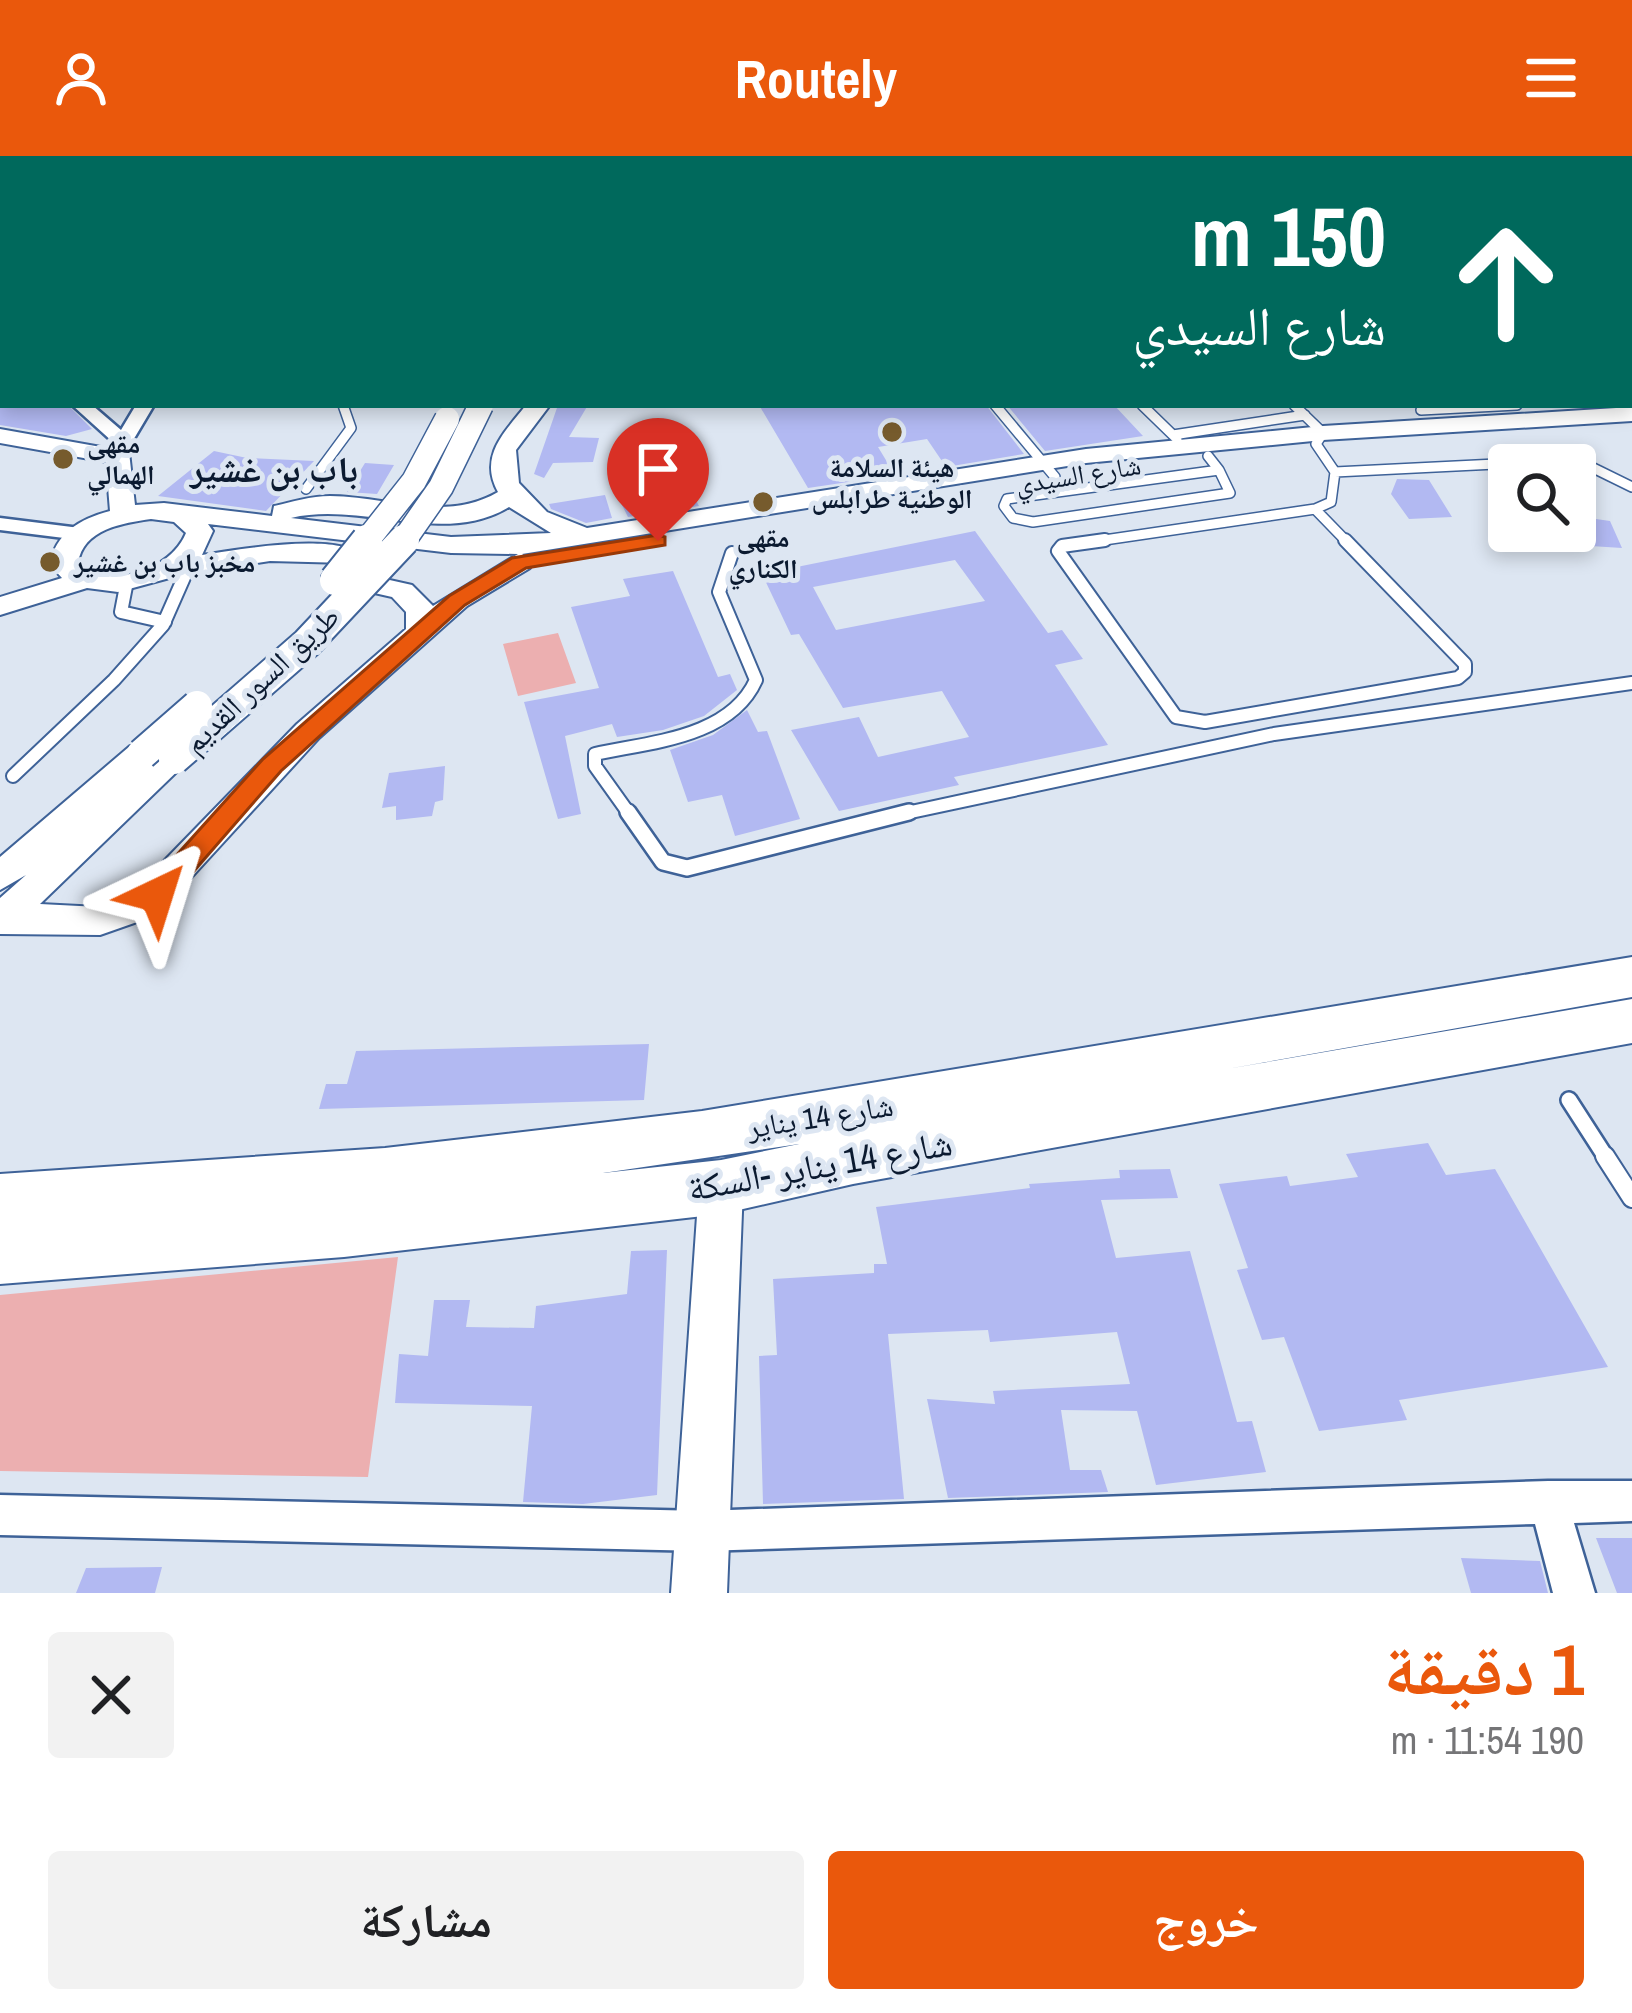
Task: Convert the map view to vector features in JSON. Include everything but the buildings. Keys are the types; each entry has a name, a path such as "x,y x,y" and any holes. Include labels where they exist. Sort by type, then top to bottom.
{"highway":[{"name":"شارع 14 يناير","path":"0,1202 385,1174 702,1136 1632,977"},
{"name":"شارع 14 يناير -السكة","path":"0,1255 344,1229 721,1187 853,1158 1632,1021"}],"main road":[{"name":"طريق السور القديم","path":"2,918 348,568 414,481 452,408"},
{"name":"طريق السور القديم","path":"4,872 158,757 341,607 403,542 429,507 479,408"},
{"path":"536,408 504,450 502,462 512,494 540,521 578,539"},
{"name":"شارع السيدي","path":"180,567 306,551 444,566 520,562 1049,471 1315,431 1632,414"},
{"name":"شارع السيدي","path":"1315,431 1632,425"},
{"path":"0,436 120,457"},
{"path":"0,450 120,457"},
{"path":"120,457 124,515"},
{"name":"شارع السيدي","path":"224,519 490,548 928,491"},
{"path":"84,580 64,566 69,544 80,534 124,515 164,511 224,519 330,504 453,517 488,509 512,494"},
{"path":"164,511 182,515 200,531 180,567"},
{"path":"2,918 87,922 113,919 144,905 272,765 457,601 520,562"},
{"path":"0,606 84,580 127,581 180,567 319,574 380,584 416,601 423,618 421,631"},
{"path":"699,1593 721,1187"}],"street":[{"path":"83,408 120,457 144,408"},
{"path":"0,524 80,534"},
{"path":"1548,1501 1574,1593"},
{"path":"0,1515 703,1531 1632,1501"}],"lane":[{"path":"306,489 351,428 344,408"},
{"path":"997,408 1049,471"},
{"path":"1145,408 1196,452 1230,493 1033,521 1013,518 1004,506 1007,500 1196,452 1315,431"},
{"path":"1296,408 1315,431 1335,472 1331,502 1316,509 1062,546 1058,551 1176,717 1187,721 1204,722 1466,673 1466,664 1316,509"},
{"path":"1420,410 1459,408"},
{"path":"1335,472 1577,460 1632,487"},
{"path":"732,553 719,592 756,680 744,707 722,722 596,754 595,766 663,862 687,868 955,797 1220,743 1471,699 1632,683"},
{"path":"13,776 114,680 165,622 180,567"},
{"path":"127,581 122,612 165,622"},
{"path":"1569,1100 1632,1198"}],"shaded area":[{"path":"558,633 576,683 518,696 503,644"},
{"path":"398,1257 368,1477 0,1471 0,1295"}],"place":[{"name":"هيئة السلامة الوطنية طرابلس","path":"892,432"},
{"name":"مقهى الهمالي","path":"63,459"},
{"name":"مقهى الكناري","path":"763,502"},
{"name":"مخبز باب بن غشير","path":"50,562"}],"district":[{"name":"باب بن غشير","path":"274,469"}],"route":[{"path":"157,895 272,765 457,601 520,562 658,541"}]}
